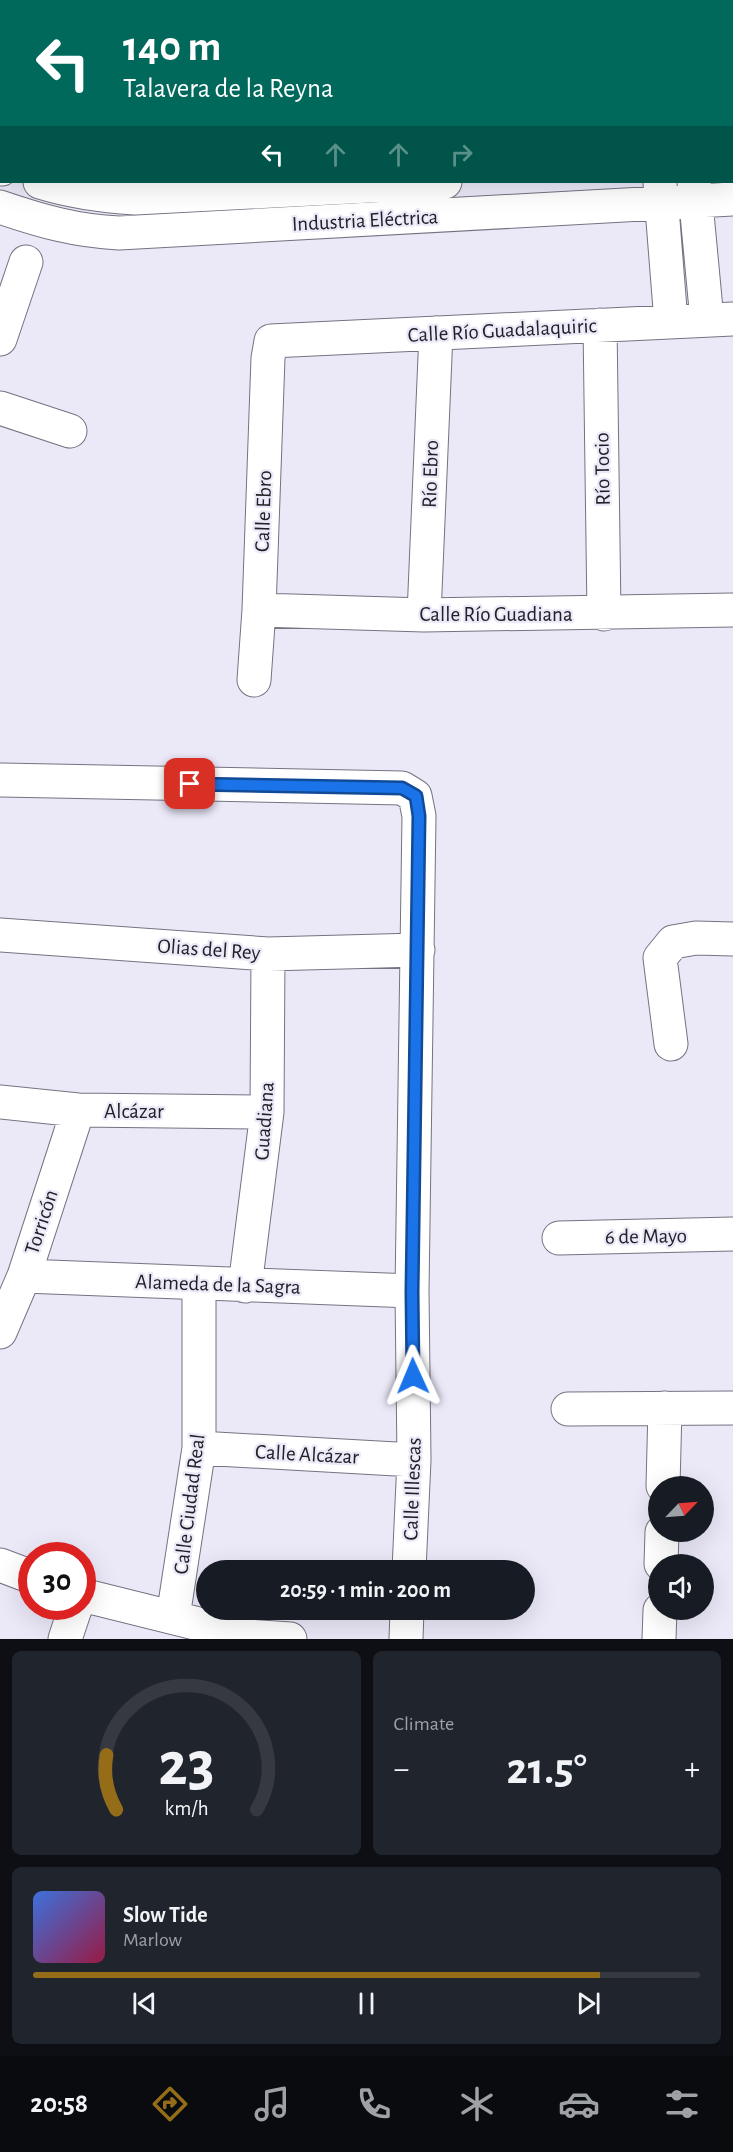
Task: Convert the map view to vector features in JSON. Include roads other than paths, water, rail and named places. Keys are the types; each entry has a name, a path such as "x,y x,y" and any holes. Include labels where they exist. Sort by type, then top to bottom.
{"street":[{"name":"Industria Eléctrica","path":"43,183 66,190 102,196 135,198 426,183"},
{"name":"Industria Eléctrica","path":"0,207 66,228 119,233 661,192 695,191 733,199"},
{"path":"695,191 720,320"},
{"path":"661,192 671,322"},
{"path":"0,339 26,262"},
{"name":"Calle Río Guadalaquiric","path":"271,341 720,320"},
{"name":"Río Tocio","path":"600,325 604,614"},
{"name":"Río Ebro","path":"424,615 436,333"},
{"name":"Calle Ebro","path":"254,680 259,610 268,358 271,341"},
{"path":"0,408 70,431"},
{"name":"Calle Río Guadiana","path":"259,610 424,615 604,614 733,610"},
{"name":"Calle Illescas","path":"1,775 402,788 416,796 419,816 412,1292 414,1460 409,1560"},
{"name":"Olias del Rey","path":"0,935 268,954 418,951"},
{"path":"671,1044 660,958 673,942 696,938 733,939"},
{"name":"Guadiana","path":"245,1286 267,1112 268,954"},
{"name":"Alcázar","path":"0,1102 78,1110 267,1112"},
{"name":"Torricón","path":"0,1332 24,1276 78,1110"},
{"name":"6 de Mayo","path":"559,1238 733,1234"},
{"name":"Alameda de la Sagra","path":"24,1276 412,1292"},
{"name":"Calle Ciudad Real","path":"173,1617 199,1448 199,1283"},
{"path":"567,1409 733,1407"},
{"path":"663,1476 665,1408"},
{"name":"Calle Alcázar","path":"199,1448 414,1460"},
{"path":"0,1566 18,1572"},
{"path":"96,1598 247,1637 290,1639"},
{"path":"65,1639 71,1620"},
{"path":"406,1639 407,1620"},
{"path":"659,1639 660,1620"}]}
